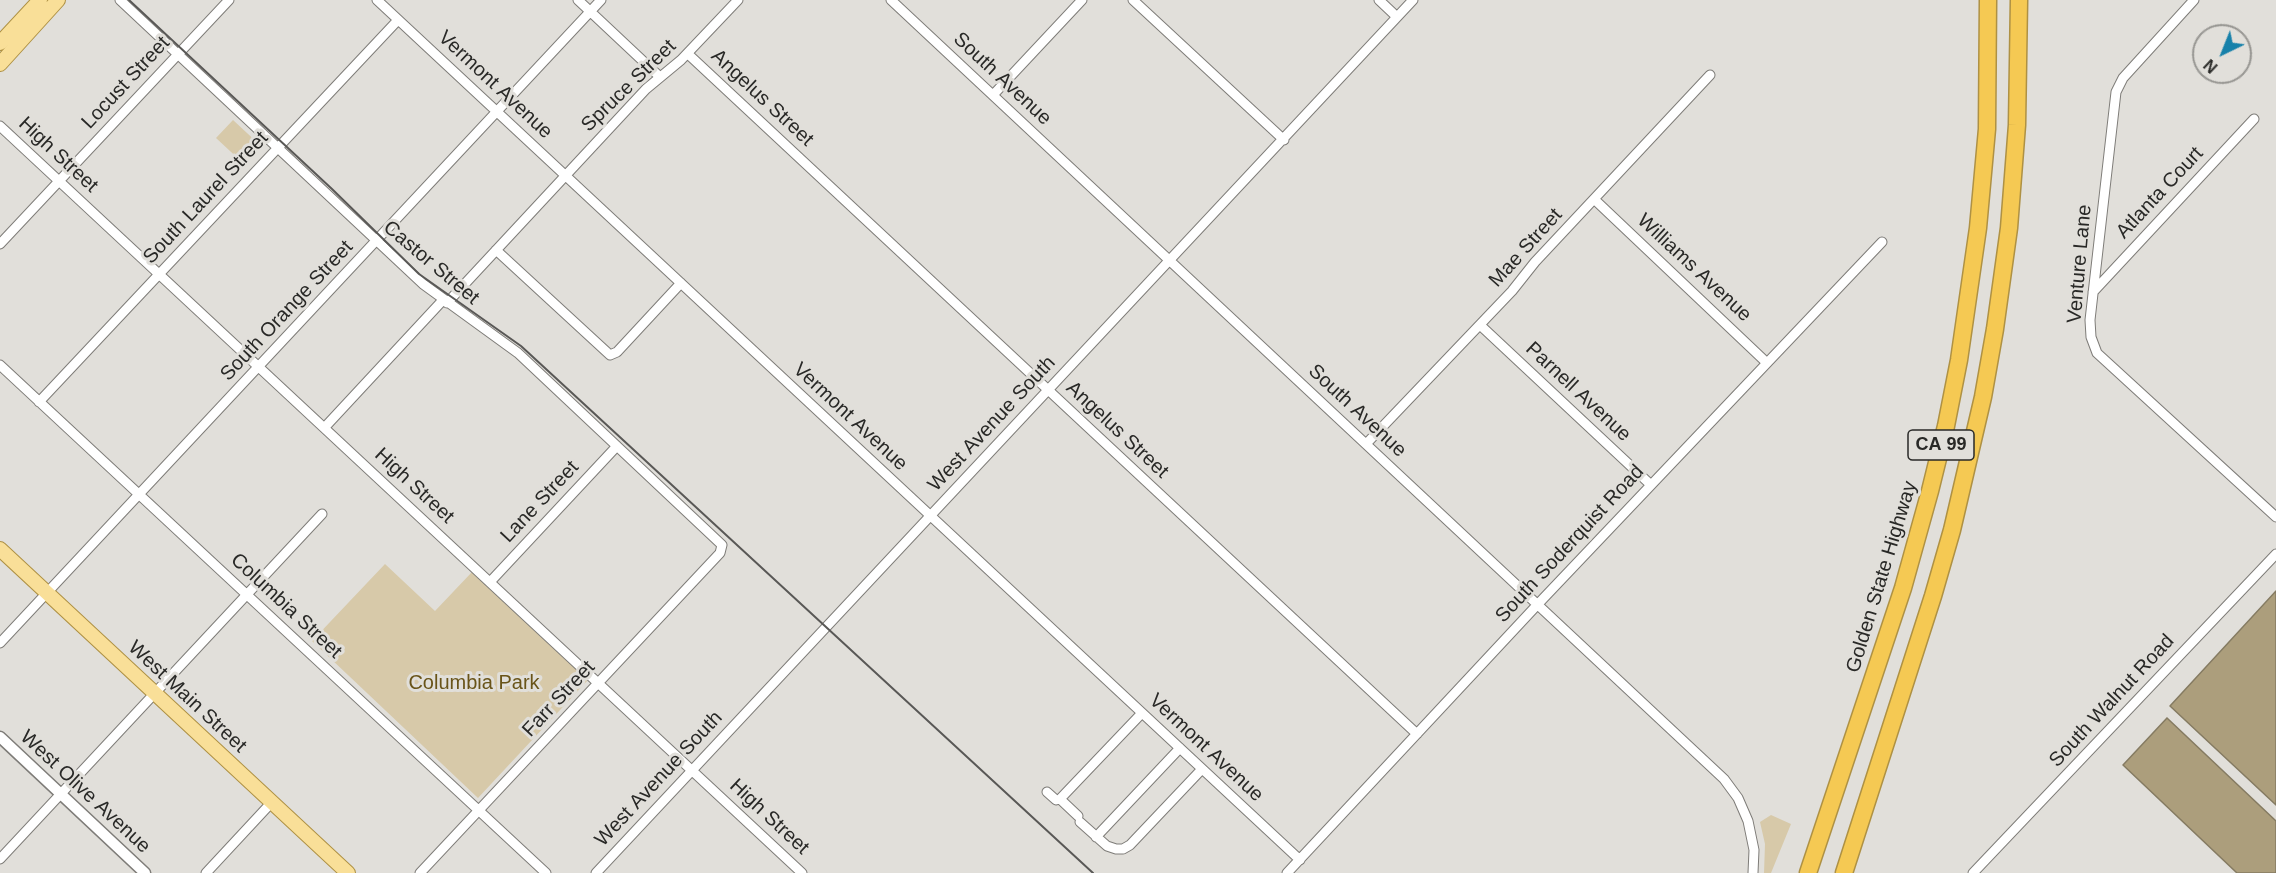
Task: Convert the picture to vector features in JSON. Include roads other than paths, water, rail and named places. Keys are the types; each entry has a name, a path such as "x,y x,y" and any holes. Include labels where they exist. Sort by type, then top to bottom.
{"highway":[{"name":"Golden State Highway","path":"1809,873 1903,588 1946,426 1959,360 1978,228 1986,140 1988,0"},
{"name":"CA 99","path":"1844,873 1937,585 1983,397 1997,319 2010,216 2017,125 2019,0"}],"main road":[{"path":"0,43 28,6 40,0"},
{"path":"0,64 58,0"},
{"name":"West Main Street","path":"0,549 348,873"}],"street":[{"name":"Castor Street","path":"120,0 445,302 513,349 720,542 722,548"},
{"name":"Locust Street","path":"0,244 229,0"},
{"name":"Vermont Avenue","path":"377,0 1300,860"},
{"path":"578,0 660,76"},
{"name":"South Orange Street","path":"0,643 601,0"},
{"name":"Spruce Street","path":"325,427 660,76 688,54 738,0"},
{"name":"South Avenue","path":"891,0 1730,786 1750,825 1754,849 1753,873"},
{"path":"993,95 1082,0"},
{"path":"1133,0 1284,140"},
{"path":"1379,0 1397,17"},
{"name":"West Avenue South","path":"596,873 1413,0"},
{"name":"Venture Lane","path":"2194,0 2119,85 2093,292 2091,337 2097,353 2276,518"},
{"name":"South Laurel Street","path":"39,402 398,20"},
{"name":"Angelus Street","path":"688,54 1417,734"},
{"name":"Mae Street","path":"1366,444 1480,325 1710,75"},
{"name":"Atlanta Court","path":"2093,292 2254,119"},
{"name":"High Street","path":"0,126 802,873"},
{"name":"Williams Avenue","path":"1595,200 1767,363"},
{"name":"South Soderquist Road","path":"1287,873 1538,604 1882,242"},
{"path":"496,250 610,355 617,352 681,283"},
{"name":"Parnell Avenue","path":"1480,325 1652,485"},
{"name":"Columbia Street","path":"0,365 546,873"},
{"name":"Lane Street","path":"490,582 617,446"},
{"path":"0,859 322,514"},
{"name":"Farr Street","path":"420,873 720,553 722,548"},
{"name":"South Walnut Road","path":"1973,873 2276,554"},
{"path":"1060,799 1142,713"},
{"name":"West Olive Avenue","path":"0,737 145,873"},
{"path":"1096,837 1180,748"},
{"path":"1047,792 1056,800 1060,799 1096,837 1110,848 1120,849 1127,847 1202,769"},
{"path":"206,873 272,802"}],"railway":[{"path":"129,0 332,189 419,274 521,346 1093,873"}],"park label":[{"name":"Columbia Park","path":"474,683"}]}
